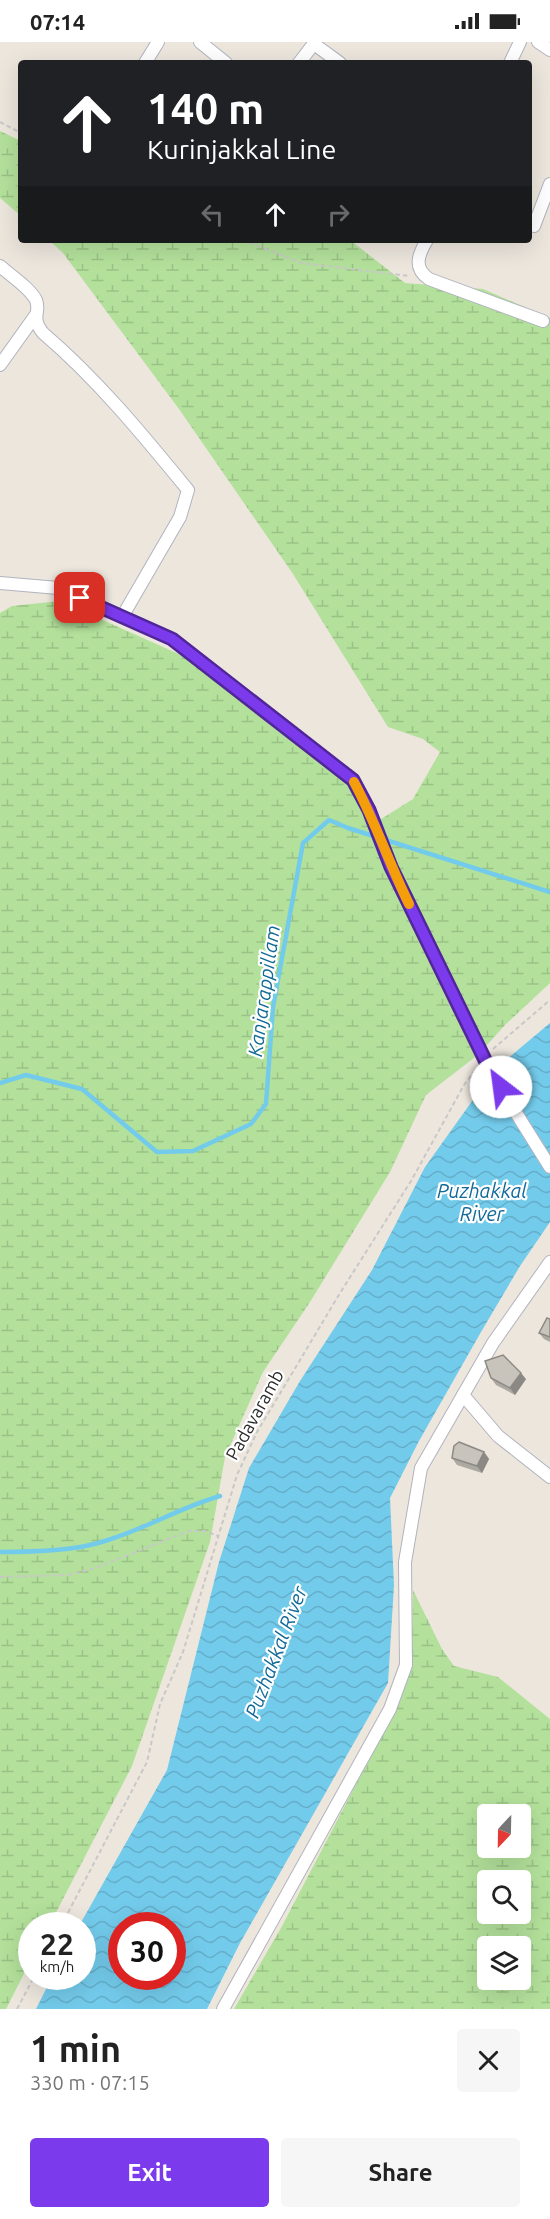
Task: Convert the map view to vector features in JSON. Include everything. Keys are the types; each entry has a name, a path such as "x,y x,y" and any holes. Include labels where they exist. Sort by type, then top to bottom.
{"street":[{"path":"147,60 158,42"},
{"path":"200,42 222,60"},
{"path":"511,60 520,42"},
{"path":"538,42 550,50"},
{"path":"301,60 314,43 336,60"},
{"path":"534,226 550,184"},
{"path":"426,243 418,259 422,274 429,279 543,321"},
{"path":"0,266 30,292 37,306 35,316 37,325 43,333 104,392 189,490 180,517 122,617"},
{"path":"0,365 35,316"},
{"path":"0,583 58,588 172,639 353,780 369,810 385,853 487,1063 550,1167"},
{"path":"223,2009 390,1708 406,1665 405,1562 421,1468 493,1344 550,1262"},
{"path":"463,1395 498,1436 550,1477"}],"path":[{"path":"0,122 18,131"},
{"path":"251,243 301,263 429,279"},
{"name":"Padavaramb","path":"68,1912 147,1762 160,1704 183,1652 237,1475 257,1432 340,1293 411,1181 464,1085 487,1063 502,1040 550,1000"},
{"path":"0,1576 68,1575 95,1569 189,1531 205,1531 218,1536"},
{"path":"17,2009 27,1990"}],"green space":[{"path":"0,131 18,140 18,213 0,198"},
{"path":"52,243 354,243 405,283 483,289 550,318 550,983 505,1025 479,1054 426,1095 390,1172 310,1302 263,1372 225,1457 210,1542 132,1766 56,1912 18,1912 18,1985 6,2009 0,2009 0,613 12,606 60,601 181,655 352,785 370,826 413,799 440,752 423,739 388,727 293,574 179,409 63,253"},
{"path":"413,1590 442,1649 454,1666 498,1677 550,1719 550,2009 234,2009 281,1928 402,1696 412,1648"}],"water":[{"name":"Puzhakkal River","path":"550,1023 550,1222 520,1266 481,1332 419,1441 390,1498 394,1585 388,1683 240,1943 207,2009 36,2009 46,1990 96,1990 96,1912 87,1912 167,1770 219,1562 249,1468 300,1381 372,1270 425,1167 495,1069"}],"building":[{"path":"547,1318 550,1319 550,1337 539,1333"},
{"path":"503,1355 521,1373 510,1388 491,1378 485,1361"},
{"path":"459,1442 484,1452 477,1466 452,1458 454,1446"}],"waterway":[{"name":"Kanjarappillam","path":"0,1083 26,1075 82,1089 157,1152 193,1151 251,1124 266,1104 273,1007 303,843 329,820 550,892"},
{"path":"0,1552 87,1546 129,1533 220,1496"}],"slow traffic":[{"path":"354,782 369,810 385,853 409,904"}],"route":[{"path":"80,598 172,639 353,780 369,810 391,867 489,1068 501,1087"}]}
